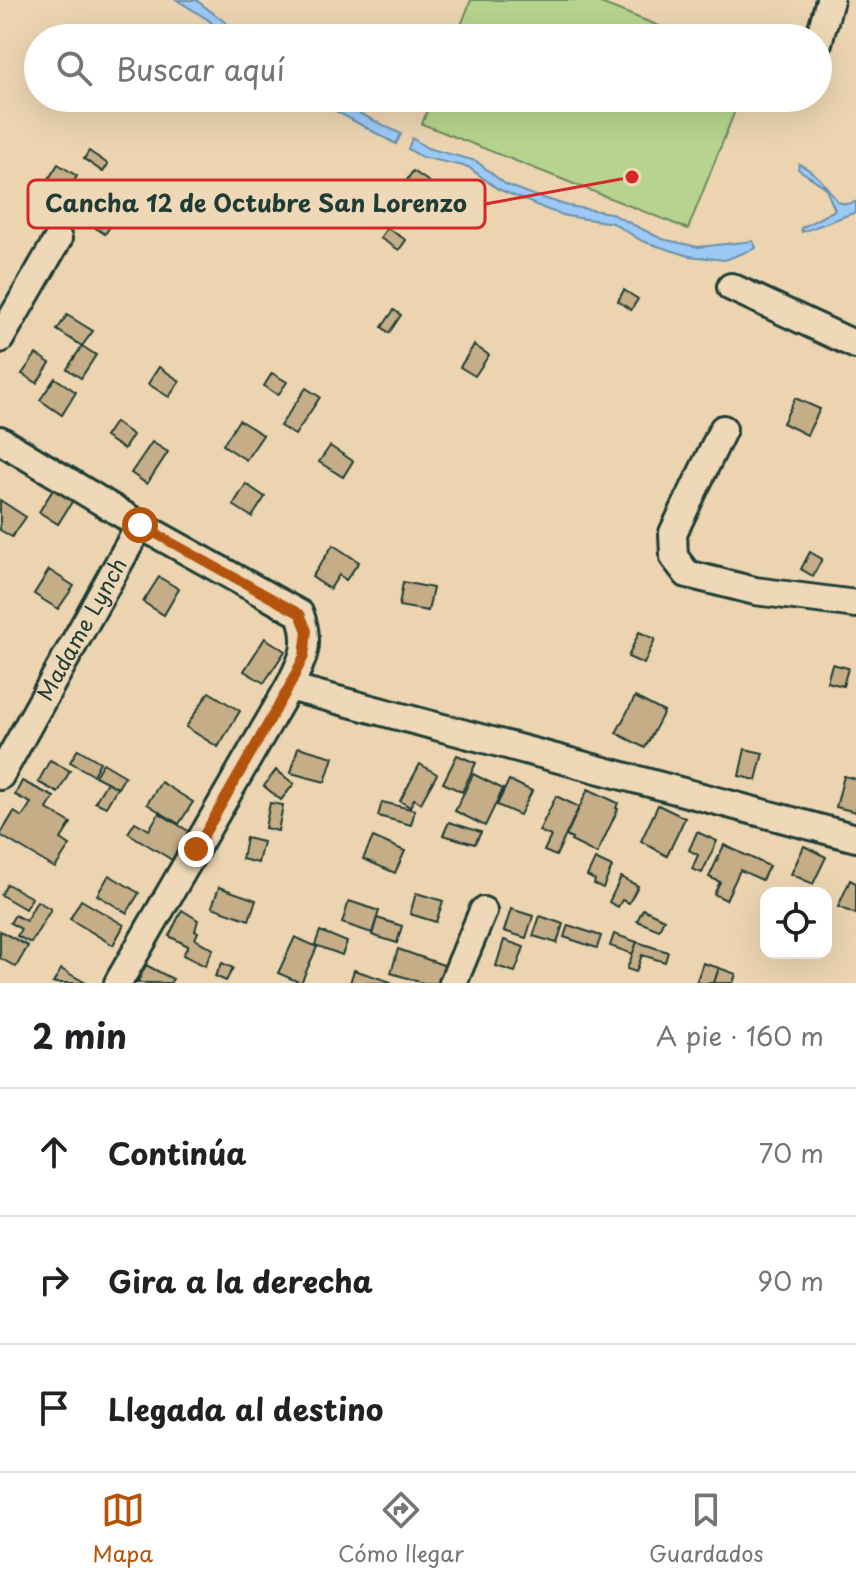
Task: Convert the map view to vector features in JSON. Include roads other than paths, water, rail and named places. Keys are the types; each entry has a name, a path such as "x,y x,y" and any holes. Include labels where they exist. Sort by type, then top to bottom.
{"street":[{"path":"823,24 830,0"},
{"path":"0,339 58,239"},
{"path":"731,287 856,345"},
{"path":"723,429 673,533 674,557 687,574 755,591 856,604"},
{"path":"0,440 140,525 300,614 307,631 304,656 289,687 118,983"},
{"name":"Madame Lynch","path":"0,776 140,525"},
{"path":"289,687 856,838"},
{"path":"453,983 483,911"}],"water":[{"path":"177,0 196,0 228,24 213,24"},
{"path":"338,112 357,112 401,134 396,144"},
{"path":"412,138 427,148 476,161 505,184 527,193 569,206 610,213 662,239 698,247 753,241 756,248 725,260 689,256 642,241 613,223 566,216 498,189 468,167 422,157 408,149"},
{"path":"799,164 817,176 838,202 856,202 856,212 802,232 801,228 835,210 825,187 798,169"}],"place":[{"name":"Cancha 12 de Octubre San Lorenzo","path":"632,177"}]}
